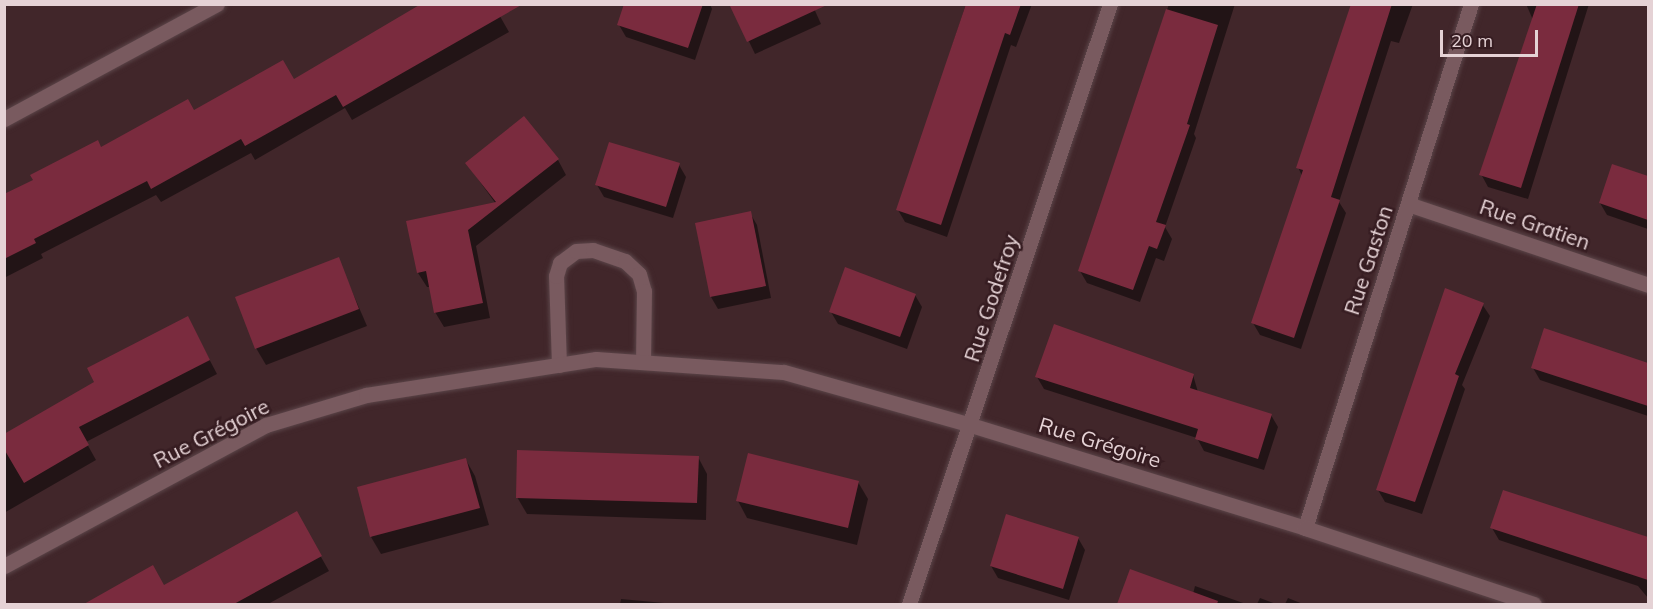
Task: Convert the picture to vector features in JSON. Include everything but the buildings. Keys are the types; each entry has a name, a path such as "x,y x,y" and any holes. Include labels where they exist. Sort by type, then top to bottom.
{"street":[{"path":"4,119 217,4"},
{"name":"Rue Godefroy","path":"909,604 971,425 1110,4"},
{"name":"Rue Gaston","path":"1305,528 1472,4"},
{"name":"Rue Gratien","path":"1408,204 1648,285"},
{"path":"558,365 556,276 560,263 576,250 593,250 625,261 639,274 644,291 643,362"},
{"name":"Rue Grégoire","path":"4,566 266,425 366,395 596,359 784,372 971,425 1305,528 1534,604"}]}
